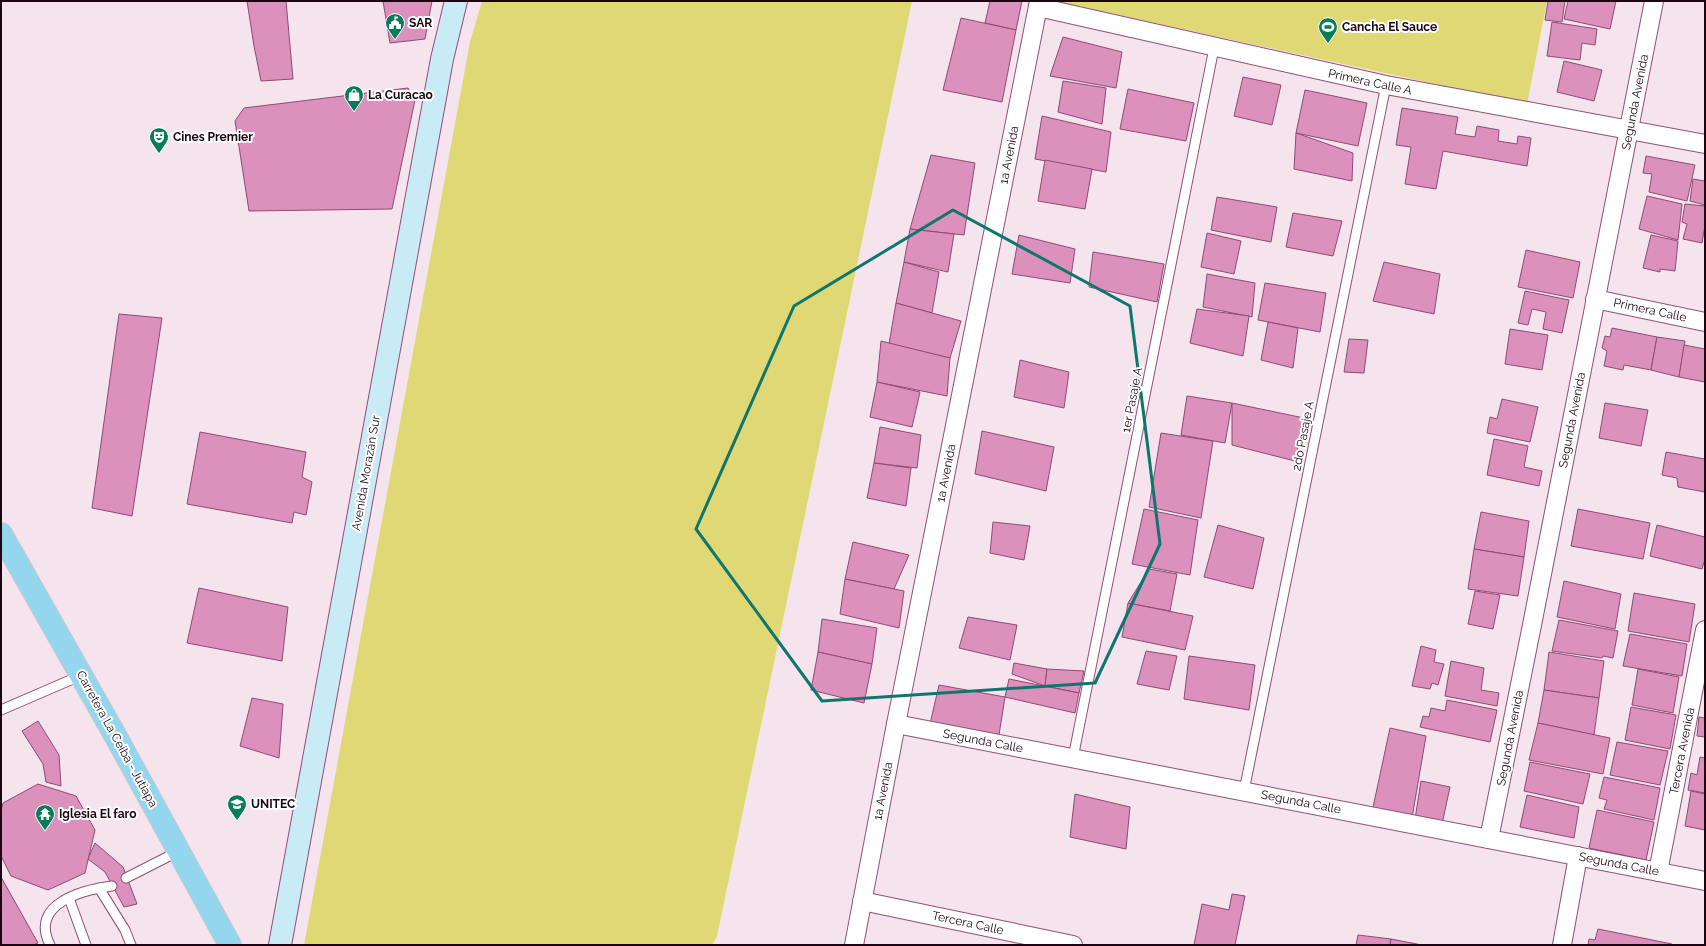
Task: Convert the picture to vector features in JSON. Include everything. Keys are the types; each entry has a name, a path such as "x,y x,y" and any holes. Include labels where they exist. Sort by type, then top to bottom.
{"main road":[{"name":"Carretera La Ceiba - Jutiapa","path":"1,534 82,675 230,945"}],"street":[{"name":"Avenida Morazán Sur","path":"280,945 442,59 456,1"},
{"name":"Segunda Avenida","path":"1489,839 1562,475 1595,299 1630,130 1654,1"},
{"name":"Primera Calle A","path":"1038,4 1214,48 1386,86 1705,144"},
{"name":"1a Avenida","path":"854,945 1038,4"},
{"name":"Primera Calle","path":"1595,299 1705,322"},
{"name":"Tercera Avenida","path":"1658,872 1705,630"},
{"name":"Segunda Calle","path":"896,724 1705,881"},
{"path":"1562,945 1578,856"},
{"name":"Tercera Calle","path":"862,901 1027,940 1073,945"}],"lane":[{"name":"1er Pasaje A","path":"1073,758 1214,48"},
{"name":"2do Pasaje A","path":"1244,791 1386,86"},
{"path":"1,710 82,675"},
{"path":"126,878 179,851"},
{"path":"50,945 45,936 47,916 57,904 69,898 99,888 112,886"},
{"path":"99,888 125,930 131,945"},
{"path":"69,898 86,945"}],"highlighted area":[{"path":"953,210 1130,306 1160,544 1095,683 822,701 696,529 794,306"}],"shaded area":[{"path":"482,1 912,1 717,936 712,945 304,945 470,42"},
{"path":"1054,1 1547,1 1527,104"}],"building":[{"path":"247,1 286,1 293,79 261,81"},
{"path":"383,1 432,1 425,39 390,43"},
{"path":"990,1 1022,1 1016,30 985,23"},
{"path":"1548,1 1565,1 1562,22 1545,20"},
{"path":"1568,1 1616,1 1610,29 1564,19"},
{"path":"961,18 1016,30 1002,102 943,90"},
{"path":"1552,22 1597,29 1595,45 1582,43 1580,60 1547,56"},
{"path":"1063,37 1122,52 1116,88 1050,76"},
{"path":"1564,61 1602,70 1594,101 1557,92"},
{"path":"1243,77 1281,85 1272,125 1234,116"},
{"path":"1063,81 1106,88 1102,124 1058,112"},
{"path":"408,88 415,100 392,209 249,211 235,121 244,108"},
{"path":"1128,89 1194,103 1186,141 1120,129"},
{"path":"1305,90 1367,103 1358,146 1296,133"},
{"path":"1402,108 1458,117 1455,134 1475,137 1477,126 1499,130 1498,141 1517,144 1518,136 1531,138 1527,166 1443,151 1436,189 1405,184 1411,147 1396,145"},
{"path":"1042,116 1111,132 1106,172 1035,159"},
{"path":"1296,133 1353,153 1352,181 1294,169"},
{"path":"931,155 975,163 964,235 910,229"},
{"path":"1646,156 1695,165 1687,201 1649,192 1652,174 1643,173"},
{"path":"1045,160 1092,169 1085,209 1038,201"},
{"path":"1693,179 1705,181 1705,205 1690,201"},
{"path":"1647,196 1682,204 1678,240 1639,229"},
{"path":"1217,197 1277,207 1271,242 1211,230"},
{"path":"1685,204 1705,206 1705,225 1702,243 1683,239 1687,224 1682,222"},
{"path":"1293,213 1342,221 1333,256 1286,247"},
{"path":"910,229 954,234 948,272 904,262"},
{"path":"1207,233 1241,241 1234,274 1201,267"},
{"path":"1019,235 1075,249 1070,283 1012,274"},
{"path":"1651,235 1678,241 1675,271 1660,269 1660,272 1643,268"},
{"path":"1526,250 1580,262 1573,298 1518,287"},
{"path":"1093,252 1164,264 1157,302 1089,287"},
{"path":"904,262 939,272 932,313 896,303"},
{"path":"1384,262 1440,274 1434,314 1373,301"},
{"path":"1207,274 1255,283 1252,317 1203,307"},
{"path":"1265,283 1326,293 1320,332 1258,320"},
{"path":"1525,291 1569,300 1562,333 1543,329 1546,312 1532,309 1528,325 1518,323"},
{"path":"896,303 961,321 950,358 889,344"},
{"path":"1197,309 1249,316 1243,356 1190,343"},
{"path":"119,314 162,318 132,516 92,508"},
{"path":"1268,322 1298,328 1293,368 1261,360"},
{"path":"1612,328 1657,337 1651,370 1624,365 1623,370 1604,366 1607,351 1602,348 1605,336 1610,337"},
{"path":"1510,329 1548,335 1542,370 1505,364"},
{"path":"1657,337 1685,341 1679,377 1651,370"},
{"path":"1349,339 1368,340 1364,373 1344,372"},
{"path":"881,341 950,358 947,396 877,382"},
{"path":"1684,345 1705,349 1705,382 1679,377"},
{"path":"1020,360 1069,372 1064,408 1014,397"},
{"path":"877,382 920,392 912,427 870,417"},
{"path":"1187,396 1232,403 1225,443 1181,435"},
{"path":"1502,399 1538,407 1530,442 1487,433 1490,417 1497,419"},
{"path":"1232,403 1304,418 1295,461 1232,445"},
{"path":"1605,403 1648,410 1641,446 1599,438"},
{"path":"880,427 921,435 917,468 874,463"},
{"path":"982,431 1054,447 1046,491 975,474"},
{"path":"200,432 306,452 302,477 312,482 306,515 294,512 292,523 187,504"},
{"path":"1161,433 1213,441 1201,518 1149,507"},
{"path":"1494,439 1528,446 1524,467 1542,471 1539,486 1487,475"},
{"path":"1666,452 1705,459 1705,492 1678,487 1677,478 1662,475"},
{"path":"874,463 911,468 906,506 867,498"},
{"path":"1144,509 1198,520 1190,575 1132,564"},
{"path":"1578,509 1650,523 1643,559 1571,546"},
{"path":"1481,512 1529,521 1524,557 1474,549"},
{"path":"993,522 1030,526 1024,560 990,553"},
{"path":"1218,525 1264,538 1253,589 1204,577"},
{"path":"1657,525 1705,537 1705,559 1702,569 1650,556"},
{"path":"853,542 909,555 894,589 845,579"},
{"path":"1474,549 1524,557 1518,596 1468,589"},
{"path":"1149,569 1177,574 1170,611 1128,603"},
{"path":"845,579 904,591 899,628 840,614"},
{"path":"1564,581 1621,594 1615,629 1557,617"},
{"path":"199,588 288,607 282,661 187,643"},
{"path":"1475,591 1500,595 1493,629 1468,624"},
{"path":"1634,593 1695,604 1689,642 1628,631"},
{"path":"1128,603 1193,616 1185,650 1122,637"},
{"path":"968,617 1017,625 1010,660 959,648"},
{"path":"822,619 877,628 872,664 818,652"},
{"path":"1559,620 1618,631 1613,658 1603,656 1602,658 1552,651"},
{"path":"1630,634 1687,644 1682,676 1623,666"},
{"path":"1421,646 1436,650 1434,662 1444,664 1438,685 1432,683 1430,689 1412,686"},
{"path":"1146,651 1177,656 1169,690 1137,684"},
{"path":"818,652 872,664 864,703 811,690"},
{"path":"1549,652 1604,661 1599,698 1544,690"},
{"path":"1189,656 1255,665 1249,710 1184,699"},
{"path":"1451,661 1484,668 1481,690 1499,693 1497,706 1445,696"},
{"path":"1014,663 1047,669 1045,686 1012,674"},
{"path":"1047,669 1084,671 1079,693 1045,686"},
{"path":"1638,669 1679,677 1673,713 1632,705"},
{"path":"1009,679 1079,693 1075,713 1005,697"},
{"path":"939,685 1005,697 999,735 930,724"},
{"path":"1544,690 1599,698 1594,735 1538,723"},
{"path":"252,698 283,704 279,758 240,746"},
{"path":"1447,700 1497,710 1490,742 1420,727 1423,716 1429,717 1431,708 1445,711"},
{"path":"1631,707 1676,715 1670,749 1625,740"},
{"path":"1699,717 1705,718 1705,737 1697,736"},
{"path":"38,721 59,755 61,786 46,782 43,764 22,731"},
{"path":"1538,723 1610,738 1603,774 1529,760"},
{"path":"1390,728 1426,736 1412,818 1372,812"},
{"path":"1617,742 1668,751 1660,785 1610,775"},
{"path":"1700,757 1705,758 1705,793 1688,790 1691,773 1697,775"},
{"path":"1530,762 1590,774 1583,804 1524,791"},
{"path":"1604,777 1660,788 1654,820 1604,809 1607,800 1599,798"},
{"path":"1421,781 1450,787 1442,824 1415,819"},
{"path":"38,784 76,796 95,830 85,873 48,890 11,876 1,856 1,811 3,803"},
{"path":"1691,791 1705,794 1705,830 1685,826"},
{"path":"1075,794 1130,807 1126,849 1070,837"},
{"path":"1527,795 1579,807 1574,838 1520,827"},
{"path":"1597,810 1654,822 1646,860 1589,848"},
{"path":"95,843 123,867 137,904 124,907 105,872 88,859"},
{"path":"1,877 38,943 33,945 1,945"},
{"path":"1232,894 1245,896 1235,945 1194,945 1202,904 1229,910"},
{"path":"1598,929 1672,944 1588,945 1589,939 1595,940"},
{"path":"1358,935 1391,939 1390,945 1356,945"},
{"path":"1391,939 1422,945 1390,945"}],"place":[{"name":"SAR","path":"395,40"},
{"name":"Cancha El Sauce","path":"1328,44"},
{"name":"La Curacao","path":"354,112"},
{"name":"Cines Premier","path":"159,154"},
{"name":"UNITEC","path":"237,821"},
{"name":"Iglesia El faro","path":"45,831"}]}
